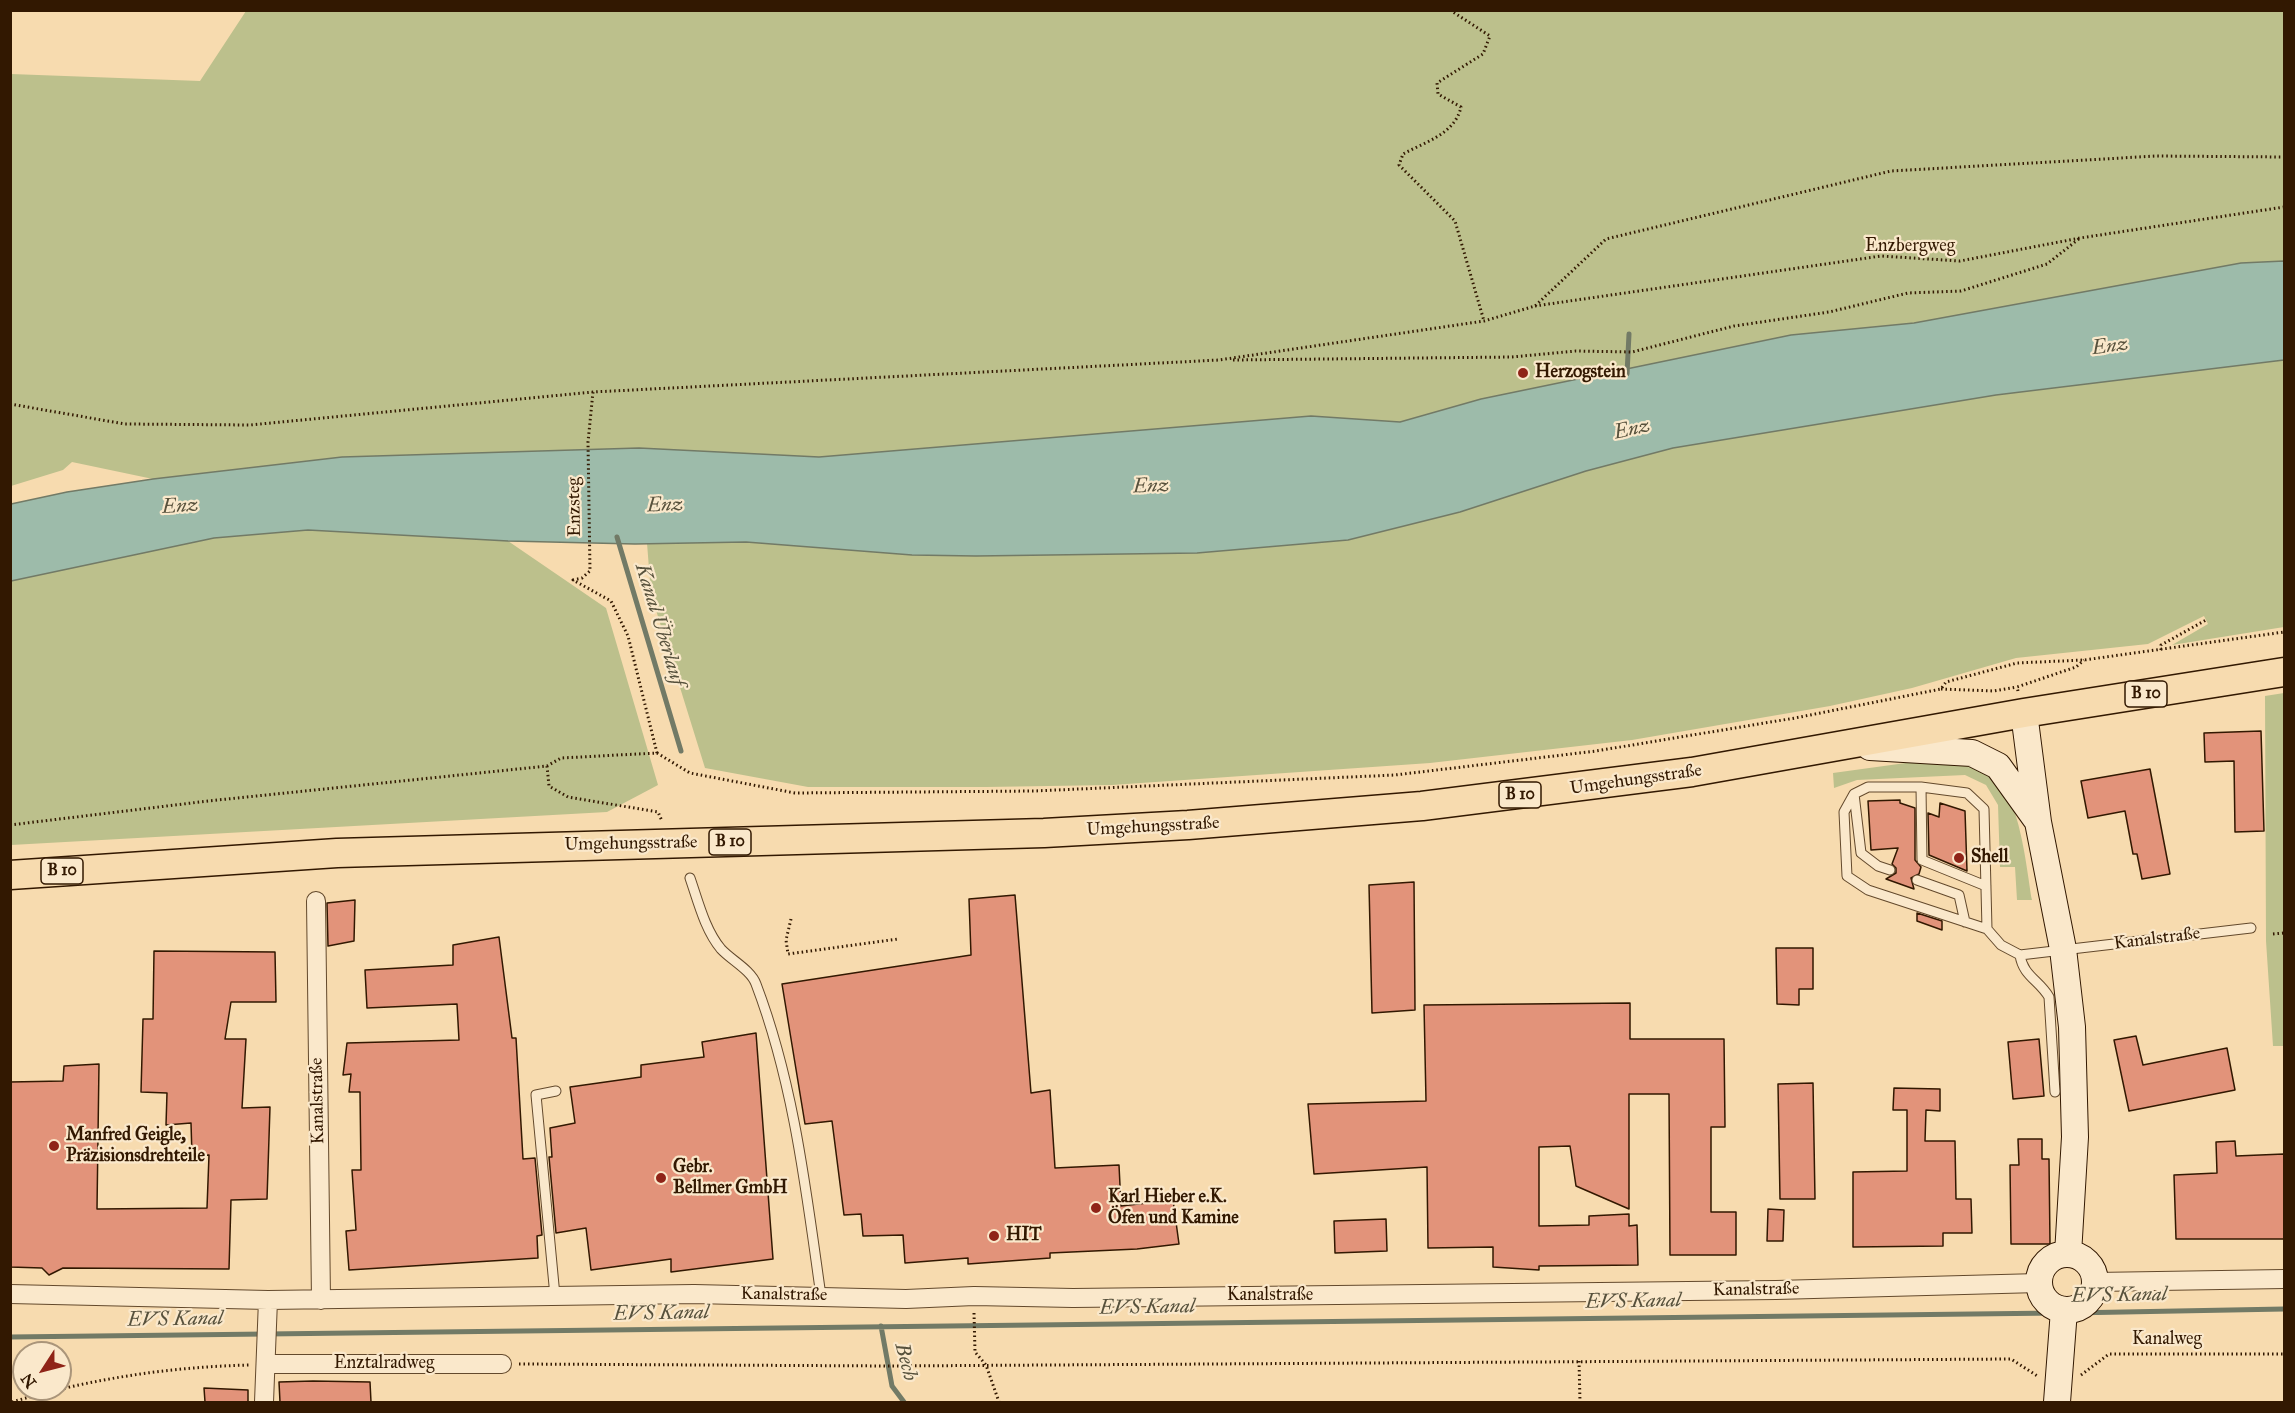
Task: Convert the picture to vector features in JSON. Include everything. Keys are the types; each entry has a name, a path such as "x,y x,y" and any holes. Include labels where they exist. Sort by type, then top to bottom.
{"main road":[{"name":"Umgehungsstraße","path":"10,875 337,853 951,836 1199,824 1422,806 1548,792 1692,772 1848,746 2021,700 2284,672"},
{"path":"2021,700 2038,822 2063,949 2072,1027 2075,1137 2068,1254"},
{"path":"1848,746 1972,753 1998,766 2038,822"},
{"path":"2068,1254 2085,1260 2092,1271 2095,1282 2087,1301 2078,1308 2064,1310 2046,1300 2039,1283 2047,1262 2056,1256 2068,1254"},
{"path":"2057,1390 2064,1310"}],"street":[{"name":"Kanalstraße","path":"316,901 321,1300"},
{"path":"2095,1282 2284,1279"},
{"name":"Kanalstraße","path":"10,1294 268,1305 321,1300 555,1296 1073,1298 1731,1291 2039,1283"},
{"path":"264,1402 268,1305"},
{"name":"Enztalradweg","path":"266,1360 502,1364"}],"lane":[{"path":"1987,929 1984,809 1968,793 1921,787 1868,787 1854,794 1844,812 1847,876 1868,890 1987,929 2001,945 2020,955 2021,966 2028,977 2042,986 2049,997 2055,1092"},
{"path":"1921,787 1922,860 1986,886"},
{"path":"1854,794 1861,853 1878,866 1890,870"},
{"path":"690,878 703,915 720,947 755,980 780,1057 799,1144 821,1296"},
{"path":"1917,880 1959,894 1965,922"},
{"name":"Kanalstraße","path":"2020,955 2251,928"},
{"path":"555,1296 536,1095 556,1091"}],"path":[{"path":"1449,10 1490,36 1483,54 1437,83 1438,94 1461,107 1454,123 1448,131 1403,154 1399,165 1455,221 1484,321"},
{"path":"1535,306 1606,239 1891,171 2156,156 2284,157"},
{"name":"Enzbergweg","path":"1219,360 1484,321 1535,306 1881,256 1960,261 2080,238 2284,207"},
{"path":"10,404 125,424 250,425 593,392 1219,360 1512,357 1576,351 1632,352 1734,326 1829,312 1908,293 1961,291 2047,264 2080,238"},
{"name":"Enzsteg","path":"593,392 588,442 590,572 582,578 573,580 611,601 628,636 657,753"},
{"path":"2161,650 2161,645 2206,620"},
{"path":"1941,689 1946,682 2017,663 2084,660 2284,632"},
{"path":"10,825 208,801 547,766 561,758 657,753 690,773 795,793 1034,791 1395,775 1596,751 1795,718 1941,689 1994,691 2021,700 2084,660"},
{"path":"547,766 549,786 568,797 658,812 664,824"},
{"path":"791,919 786,940 788,954 898,939"},
{"path":"2273,934 2284,933"},
{"path":"974,1296 975,1352 986,1365 999,1402"},
{"name":"Kanalweg","path":"2057,1390 2084,1375 2109,1354 2284,1354"},
{"path":"502,1364 986,1365 2011,1359 2057,1390"},
{"path":"12,1402 124,1375 266,1360"},
{"path":"1579,1361 1580,1402"}],"green space":[{"path":"246,11 2284,11 2284,261 2241,263 1914,323 1791,335 1481,399 1400,422 1311,416 819,457 639,448 342,457 153,479 72,462 63,470 11,486 11,74 200,81"},
{"path":"2284,360 2284,627 2172,645 2208,624 2204,616 2148,644 2016,658 1912,688 1830,706 1632,740 1430,763 1112,785 808,787 705,768 651,594 647,543 746,542 912,555 976,556 1197,553 1348,540 1460,512 1586,471 1673,448 1996,395"},
{"path":"308,530 508,541 606,608 658,785 607,812 11,845 11,581 214,538"},
{"path":"2284,693 2284,1046 2273,1046 2266,941 2265,696"},
{"path":"1942,758 1988,771 2008,794 2020,830 2032,900 2017,900 2015,867 2000,867 1998,805 1986,785 1965,775 1857,780 1834,788 1833,773"}],"water":[{"name":"Enz","path":"2284,261 2284,360 1996,395 1673,448 1586,471 1460,512 1348,540 1197,553 976,556 912,555 746,542 635,544 508,541 308,530 214,538 11,581 11,504 67,492 153,479 342,457 639,448 819,457 1311,416 1400,422 1481,399 1791,335 1914,323 2241,263"}],"building":[{"path":"2261,731 2264,831 2235,832 2234,761 2205,762 2204,733"},
{"path":"2150,769 2170,874 2142,879 2137,854 2133,854 2125,811 2088,818 2081,781"},
{"path":"1900,800 1900,803 1915,808 1915,860 1921,867 1919,874 1911,878 1914,889 1886,879 1896,873 1896,868 1892,864 1898,848 1871,850 1868,801"},
{"path":"1940,803 1965,811 1967,871 1929,855 1928,813 1939,817"},
{"path":"1414,882 1415,1010 1372,1013 1369,885"},
{"path":"1015,895 1031,1093 1050,1090 1055,1168 1119,1165 1121,1206 1173,1200 1179,1244 1137,1249 1050,1253 1050,1258 968,1264 968,1258 905,1263 903,1235 863,1236 861,1214 844,1215 832,1121 805,1124 782,984 971,955 969,899"},
{"path":"355,900 354,941 328,946 327,903"},
{"path":"1917,913 1942,921 1942,930 1917,921"},
{"path":"499,937 512,1038 516,1038 523,1159 535,1158 542,1235 537,1236 538,1258 349,1270 346,1231 356,1230 352,1170 361,1170 360,1092 349,1092 351,1074 343,1075 347,1043 459,1040 457,1004 367,1008 365,970 453,965 453,945"},
{"path":"1776,948 1813,948 1813,989 1799,989 1799,1005 1777,1004"},
{"path":"154,951 275,952 276,1002 231,1002 225,1039 246,1039 242,1108 270,1107 267,1199 231,1200 229,1269 63,1268 49,1275 42,1268 10,1267 10,1082 63,1081 64,1066 99,1064 97,1209 207,1208 209,1155 192,1156 191,1123 166,1125 167,1093 141,1092 143,1019 153,1019"},
{"path":"1630,1003 1630,1039 1724,1039 1725,1127 1711,1127 1711,1212 1736,1212 1736,1255 1670,1255 1669,1094 1629,1094 1629,1209 1576,1186 1570,1146 1539,1147 1539,1226 1589,1225 1589,1216 1629,1214 1629,1226 1637,1225 1638,1265 1539,1266 1539,1270 1493,1267 1493,1247 1428,1248 1427,1167 1314,1174 1308,1104 1426,1101 1424,1005"},
{"name":"Gebr. Bellmer GmbH","path":"756,1033 773,1259 671,1272 671,1259 591,1270 586,1228 556,1233 549,1157 552,1157 550,1128 575,1123 570,1087 641,1077 641,1065 704,1057 702,1042"},
{"path":"2136,1036 2143,1065 2227,1048 2235,1090 2129,1111 2114,1040"},
{"path":"2039,1039 2044,1096 2013,1099 2008,1042"},
{"path":"1813,1083 1815,1199 1780,1199 1778,1084"},
{"path":"1894,1088 1940,1089 1940,1111 1926,1110 1925,1141 1955,1141 1956,1199 1971,1199 1972,1233 1943,1233 1943,1246 1853,1247 1853,1172 1907,1171 1907,1110 1893,1110"},
{"path":"2018,1139 2042,1139 2042,1159 2049,1159 2050,1244 2011,1244 2010,1165 2019,1165"},
{"path":"2235,1141 2236,1156 2284,1154 2284,1239 2176,1239 2174,1175 2217,1173 2216,1142"},
{"path":"1768,1209 1784,1210 1783,1241 1767,1241"},
{"path":"1386,1219 1387,1251 1335,1253 1334,1221"},
{"path":"279,1382 370,1382 371,1402 280,1402"},
{"path":"204,1388 248,1390 248,1402 205,1402"}],"waterway":[{"path":"1627,374 1629,334"},
{"name":"Kanal Überlauf","path":"617,537 681,751"},
{"name":"EVS Kanal","path":"2070,1313 2284,1309"},
{"name":"EVS Kanal","path":"10,1337 2058,1313"},
{"name":"Bech","path":"881,1326 892,1386 904,1402"}],"place":[{"name":"Herzogstein","path":"1523,373"},
{"name":"Shell","path":"1959,858"},
{"name":"Manfred Geigle, Präzisionsdrehteile","path":"54,1146"},
{"name":"Gebr. Bellmer GmbH","path":"661,1178"},
{"name":"Karl Hieber e.K. Öfen und Kamine","path":"1096,1208"},
{"name":"HIT","path":"994,1236"}]}
